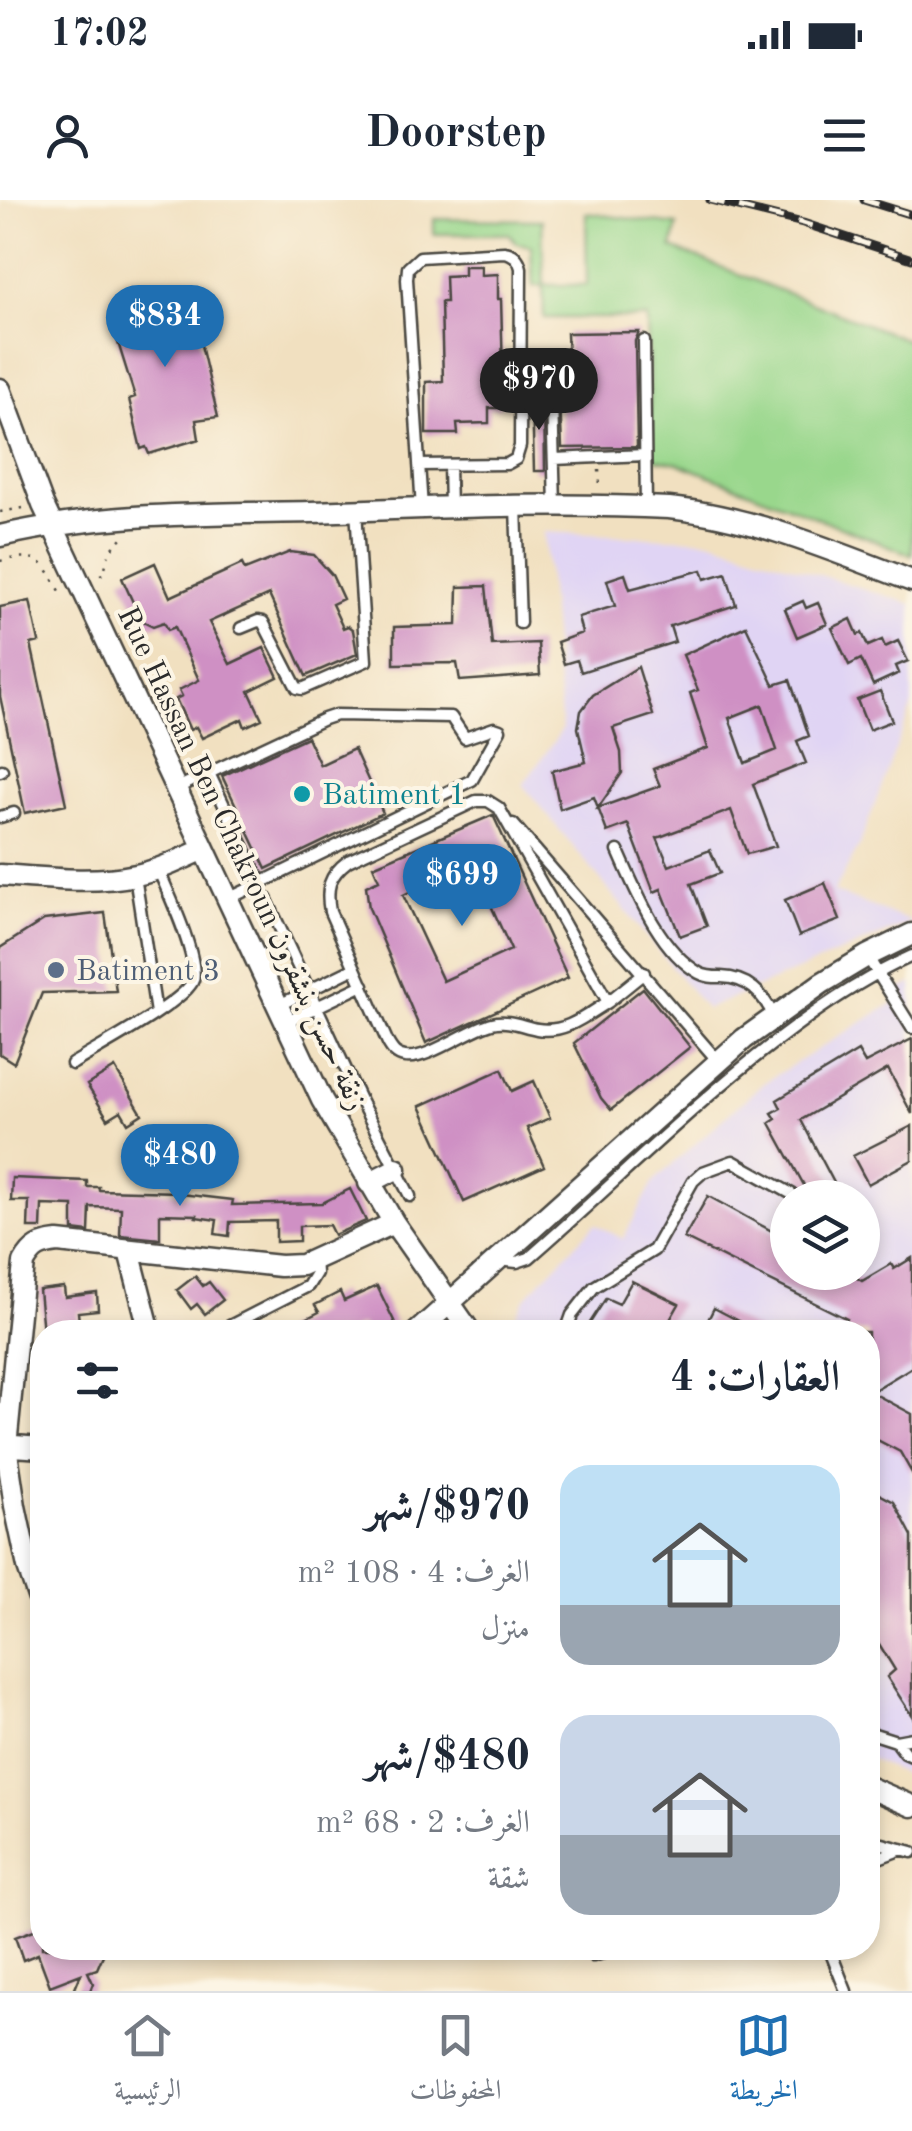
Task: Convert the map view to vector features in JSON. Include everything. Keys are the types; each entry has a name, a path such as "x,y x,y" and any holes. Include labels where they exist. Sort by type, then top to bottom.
{"street":[{"name":"Rue Hassan Ben Chakroun زنقة حسن بنشقرون","path":"0,389 53,524 322,1100 394,1223 461,1320"},
{"path":"0,536 53,524 135,516 516,506 646,507 694,511 795,536 912,581"},
{"path":"0,875 96,880 135,875 204,850"},
{"path":"430,1320 718,1060 822,983 872,964 912,934"},
{"path":"369,1183 396,1169"},
{"path":"30,1568 3,1446 24,1263 31,1251 42,1244 58,1242 280,1266 302,1265 394,1223"},
{"path":"129,1251 147,1320"},
{"path":"3,1446 30,1447"}],"lane":[{"path":"419,465 508,464 518,455 521,268 508,253 420,257 408,268 419,465 422,508"},
{"path":"644,341 646,507"},
{"path":"552,400 555,506"},
{"path":"554,460 645,456"},
{"path":"449,465 450,508"},
{"path":"516,506 520,623"},
{"path":"241,628 263,622 297,688 366,661 356,510"},
{"path":"175,788 336,715 451,717 465,738 494,728 500,730 472,780 227,899"},
{"path":"208,773 261,884"},
{"path":"644,973 608,1002 562,1028 537,1029 514,1022 488,1024 427,1052 402,1057 391,1049 330,912 327,894 338,869 348,862 476,801 488,800 499,808 644,973 718,1060"},
{"path":"499,808 608,1002"},
{"path":"0,817 14,814"},
{"path":"618,851 642,906 664,942 702,976 736,978 758,990 774,1016"},
{"path":"72,1064 156,1014 189,988 194,978 189,948 158,868"},
{"path":"135,875 156,1014"},
{"path":"266,898 361,1102 410,1196"},
{"path":"498,1259 518,1262 529,1258 743,1068 829,1003 872,964 912,956"},
{"path":"872,964 912,1028"},
{"path":"281,1014 309,990 355,968"},
{"path":"281,1014 317,1006 363,985"},
{"path":"570,1320 594,1287 654,1250 702,1172 734,1161 770,1181"},
{"path":"241,1320 308,1286 316,1273 315,1260"},
{"path":"880,1735 896,1740 912,1738"},
{"path":"896,1740 904,1753 912,1756"},
{"path":"880,1843 908,1850"},
{"path":"880,1858 908,1850"},
{"path":"834,1960 846,1991"}],"path":[{"path":"598,458 600,488"},
{"path":"0,561 23,556 37,560 48,568 59,592 103,574 110,550 128,534"}],"shaded area":[{"path":"544,532 709,540 912,604 912,705 859,846 834,892 912,922 706,1009 523,785 562,730"},
{"path":"912,983 912,1777 880,1763 880,1320 515,1318 526,1297 595,1224 623,1239 654,1181 762,1084 902,997 898,991"}],"green space":[{"path":"586,213 677,225 672,248 912,342 912,555 677,463 651,458 647,318 544,318 543,286 533,286 531,246 516,243 510,234 434,234 434,219 542,220 544,285 587,285"}],"building":[{"path":"464,266 481,266 481,275 498,274 503,373 499,373 500,408 489,408 489,423 457,424 458,434 426,434 426,382 443,381 441,302 446,302 445,276 464,275"},
{"path":"196,297 195,320 218,417 196,420 199,439 149,454 146,447 141,449 129,399 135,397 116,336 119,299"},
{"path":"639,332 635,341 637,447 562,448 560,397 569,397 567,333"},
{"path":"532,397 544,397 545,471 534,471"},
{"path":"290,552 314,555 332,575 343,599 332,604 343,628 353,630 357,654 306,676 269,595 209,622 230,664 264,648 278,677 249,691 262,719 245,727 242,719 202,738 196,727 190,730 176,699 182,696 179,690 199,680 175,627 168,630 164,622 153,626 141,620 122,578 155,563 170,597 242,564 245,570"},
{"path":"702,570 705,579 726,573 736,605 670,626 675,642 581,672 577,660 564,664 557,642 582,633 578,617 615,606 607,580 625,574 630,589"},
{"path":"486,586 492,645 538,643 540,675 460,681 457,663 394,664 394,627 457,625 458,587"},
{"path":"30,601 39,642 31,644 66,804 25,813 0,696 0,607"},
{"path":"803,601 806,608 818,603 827,624 797,637 785,609"},
{"path":"851,619 868,646 882,640 885,647 898,641 908,661 896,666 899,673 873,685 861,659 849,665 832,628"},
{"path":"746,626 774,685 790,680 809,736 797,741 806,763 753,784 776,846 747,854 731,810 657,838 669,866 710,850 720,873 691,884 707,926 680,936 661,889 654,892 628,824 607,832 598,808 660,786 653,769 708,748 690,693 698,690 683,655","holes":["762,705 777,750 745,763 729,718"]},
{"path":"638,667 653,715 613,728 621,752 622,773 598,808 594,797 560,809 552,771 586,762 578,728 581,711 593,695"},
{"path":"880,691 892,721 869,730 857,700"},
{"name":"Batiment 1","path":"307,737 320,765 354,749 383,813 266,869 222,776"},
{"path":"493,815 568,978 426,1043 369,908 366,886 379,880 373,866","holes":["472,863 511,950 443,981 403,895"]},
{"path":"825,883 840,920 799,936 785,900"},
{"name":"Batiment 3","path":"105,913 116,991 42,993 14,1063 0,1054 0,948 44,920"},
{"path":"643,988 690,1047 611,1110 574,1043"},
{"path":"912,1039 912,1114 888,1069 801,1120 833,1180 801,1180 770,1123 776,1119 772,1113 781,1108 777,1100 858,1051 865,1063"},
{"path":"115,1068 142,1114 128,1123 121,1111 108,1119 87,1085"},
{"path":"502,1069 512,1091 534,1081 550,1118 527,1128 544,1166 464,1202 420,1106"},
{"path":"912,1126 912,1160 875,1180 866,1180 853,1156"},
{"path":"12,1178 87,1181 87,1187 99,1190 180,1192 233,1200 232,1205 322,1203 350,1189 366,1221 334,1235 329,1225 299,1226 299,1241 276,1242 276,1221 230,1222 229,1236 215,1234 217,1220 160,1214 160,1239 120,1235 121,1208 90,1207 89,1232 73,1230 73,1206 42,1205 41,1228 28,1228 29,1201 11,1201"},
{"path":"708,1196 770,1230 770,1281 684,1238"},
{"path":"912,1258 912,1367 880,1387 880,1320 847,1319 789,1290 880,1290 880,1270 891,1264 894,1269"},
{"path":"195,1276 203,1286 209,1282 223,1300 205,1314 197,1304 191,1309 177,1290"},
{"path":"632,1281 679,1304 670,1320 592,1320 606,1298 619,1304"},
{"path":"377,1286 394,1320 303,1320 319,1312 315,1305 340,1292 344,1301"},
{"path":"64,1287 65,1297 97,1293 98,1310 78,1312 79,1320 42,1320 39,1290"},
{"path":"714,1308 737,1320 708,1320"},
{"path":"880,1397 912,1414 912,1473 900,1452 880,1441"},
{"path":"880,1494 894,1502 912,1536 912,1716 887,1677 895,1670 880,1646"},
{"path":"30,1931 30,1957 23,1960 15,1937"},
{"path":"40,1960 101,1960 97,1969 88,1972 93,1983 90,1991 74,1991 81,1974 50,1986"}],"railway":[{"path":"710,200 803,223 912,259"},
{"path":"864,200 912,215"}],"place":[{"name":"Batiment 1","path":"302,794"},
{"name":"Batiment 3","path":"56,970"}]}
